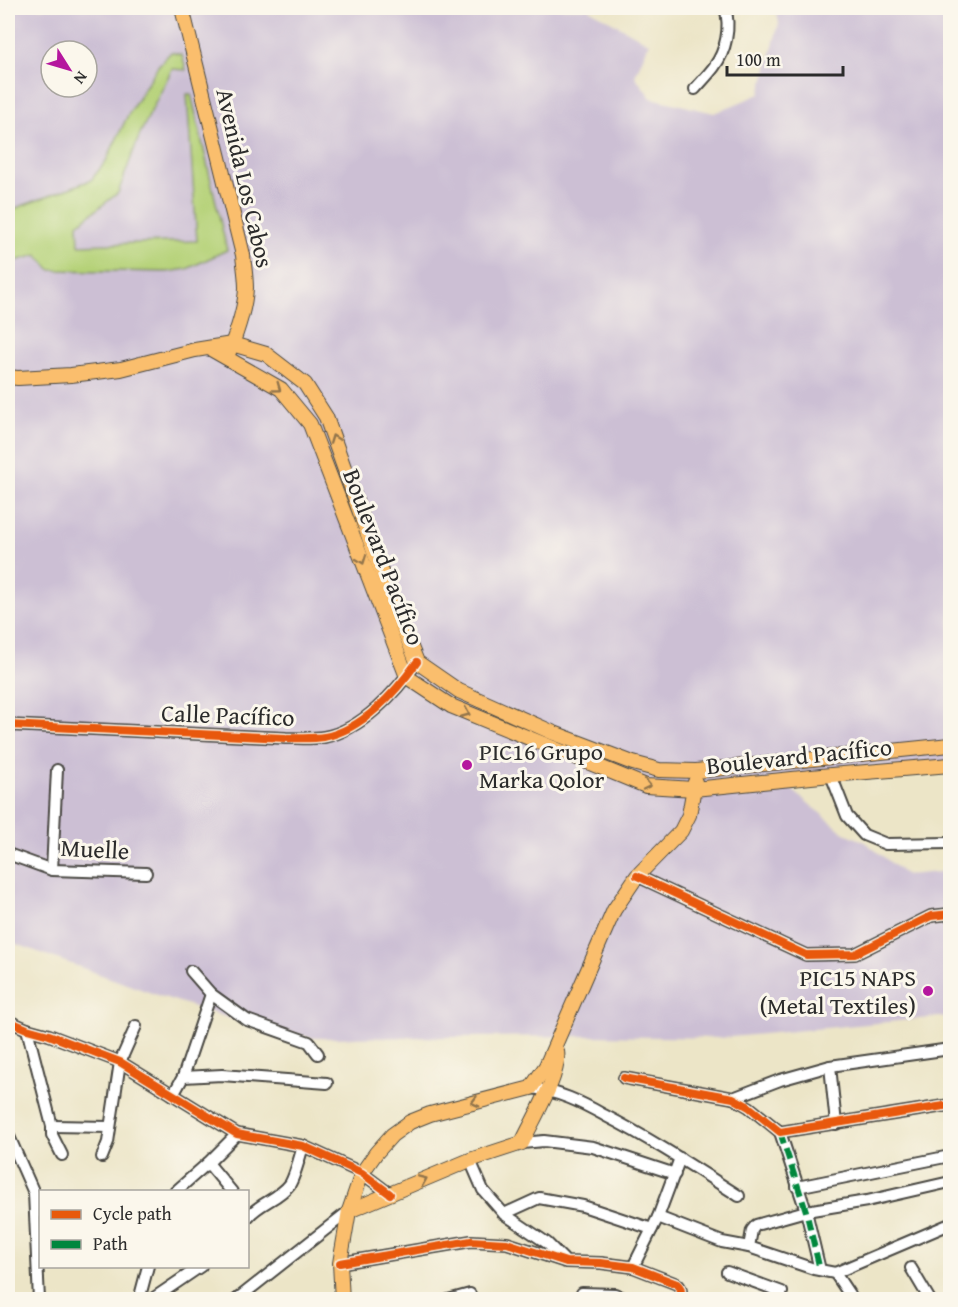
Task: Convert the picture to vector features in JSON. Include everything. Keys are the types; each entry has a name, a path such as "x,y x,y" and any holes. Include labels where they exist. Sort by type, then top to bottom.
{"main road":[{"name":"Avenida Los Cabos","path":"182,8 243,255 245,300 242,315 226,358"},
{"path":"8,377 71,375 121,369 184,352 232,344"},
{"name":"Boulevard Pacífico","path":"232,344 266,354 305,384 326,417 388,591 417,662 459,691 554,733 633,763 659,770 696,771 951,745"},
{"name":"Boulevard Pacífico","path":"209,348 281,389 310,424 406,677 451,706 646,786 694,789 951,765"},
{"path":"342,1299 340,1263 349,1211 363,1173 376,1153 392,1135 410,1122 430,1114 531,1088 546,1066 556,1045 614,910 637,876 681,831 689,815 696,771"},
{"path":"349,1211 470,1160 522,1143 553,1078 558,1057 556,1045"}],"street":[{"path":"694,89 714,67 722,54 727,35 725,8"},
{"name":"Calle Pacífico","path":"8,725 286,738 325,737 354,725 375,710 417,662"},
{"path":"52,870 57,770"},
{"path":"831,775 846,816 864,835 886,844 951,843"},
{"name":"Muelle","path":"8,854 52,870 146,873"},
{"path":"637,876 806,955 855,954 931,916 951,914"},
{"path":"191,970 211,994 247,1020 309,1042 318,1054"},
{"path":"173,1095 183,1077 211,994"},
{"path":"8,1021 120,1062 237,1134 303,1146 363,1173 390,1194"},
{"path":"102,1157 108,1143 120,1062 136,1026"},
{"path":"27,1029 52,1126 52,1135 62,1155"},
{"path":"733,1098 780,1080 830,1066 951,1049"},
{"path":"830,1066 836,1124"},
{"path":"183,1077 222,1075 327,1083"},
{"path":"624,1078 733,1098 749,1107 780,1132 806,1211 819,1270"},
{"path":"531,1088 548,1090 573,1098 627,1126 739,1196"},
{"path":"780,1132 951,1105"},
{"path":"52,1126 110,1127"},
{"path":"8,1134 34,1193 39,1299"},
{"path":"176,1190 237,1134"},
{"path":"522,1143 544,1141 593,1147 675,1174"},
{"path":"249,1216 253,1210 273,1199 290,1183 303,1146"},
{"path":"797,1187 951,1156"},
{"path":"633,1267 658,1217 680,1158"},
{"path":"470,1160 483,1190 504,1214 547,1243 566,1262"},
{"path":"208,1163 231,1190"},
{"path":"749,1248 752,1230 756,1225 806,1211 867,1201 951,1182"},
{"path":"504,1214 539,1198 583,1206 652,1229"},
{"path":"236,1299 349,1211"},
{"path":"658,1217 722,1242 835,1273 951,1224"},
{"path":"340,1263 471,1241 507,1243 566,1262 633,1267 677,1284 681,1292 678,1299"},
{"path":"140,1299 148,1268"},
{"path":"151,1299 198,1268"},
{"path":"911,1268 930,1299"},
{"path":"727,1272 783,1297"},
{"path":"835,1273 853,1299"},
{"path":"582,1293 615,1294 628,1299"},
{"path":"448,1299 470,1294"}],"shaded area":[{"path":"8,8 587,8 649,43 635,76 651,98 714,113 760,94 779,23 776,8 950,8 950,770 784,783 843,832 865,842 906,875 950,871 950,1016 721,1038 594,1036 313,1038 229,1018 154,994 8,941"}],"green space":[{"path":"171,52 182,55 186,70 172,69 140,134 118,193 78,224 79,245 197,241 187,94 191,94 227,250 187,269 167,272 51,270 37,255 8,263 8,211 91,180 106,161 128,115 158,66"}],"marked path":[{"path":"780,1132 806,1211 820,1270"}],"cycle path":[{"path":"8,725 286,738 324,737 352,727 365,718 388,697 417,662"},
{"path":"637,876 806,955 855,954 931,916 950,914"},
{"path":"8,1021 120,1062 237,1134 303,1146 362,1173 390,1194"},
{"path":"624,1078 733,1098 749,1107 780,1132 950,1105"},
{"path":"340,1263 471,1241 507,1243 566,1262 633,1267 677,1284 681,1291 678,1300"}],"place":[{"name":"PIC16 Grupo Marka Qolor","path":"467,765"},
{"name":"PIC15 NAPS (Metal Textiles)","path":"928,991"}]}
